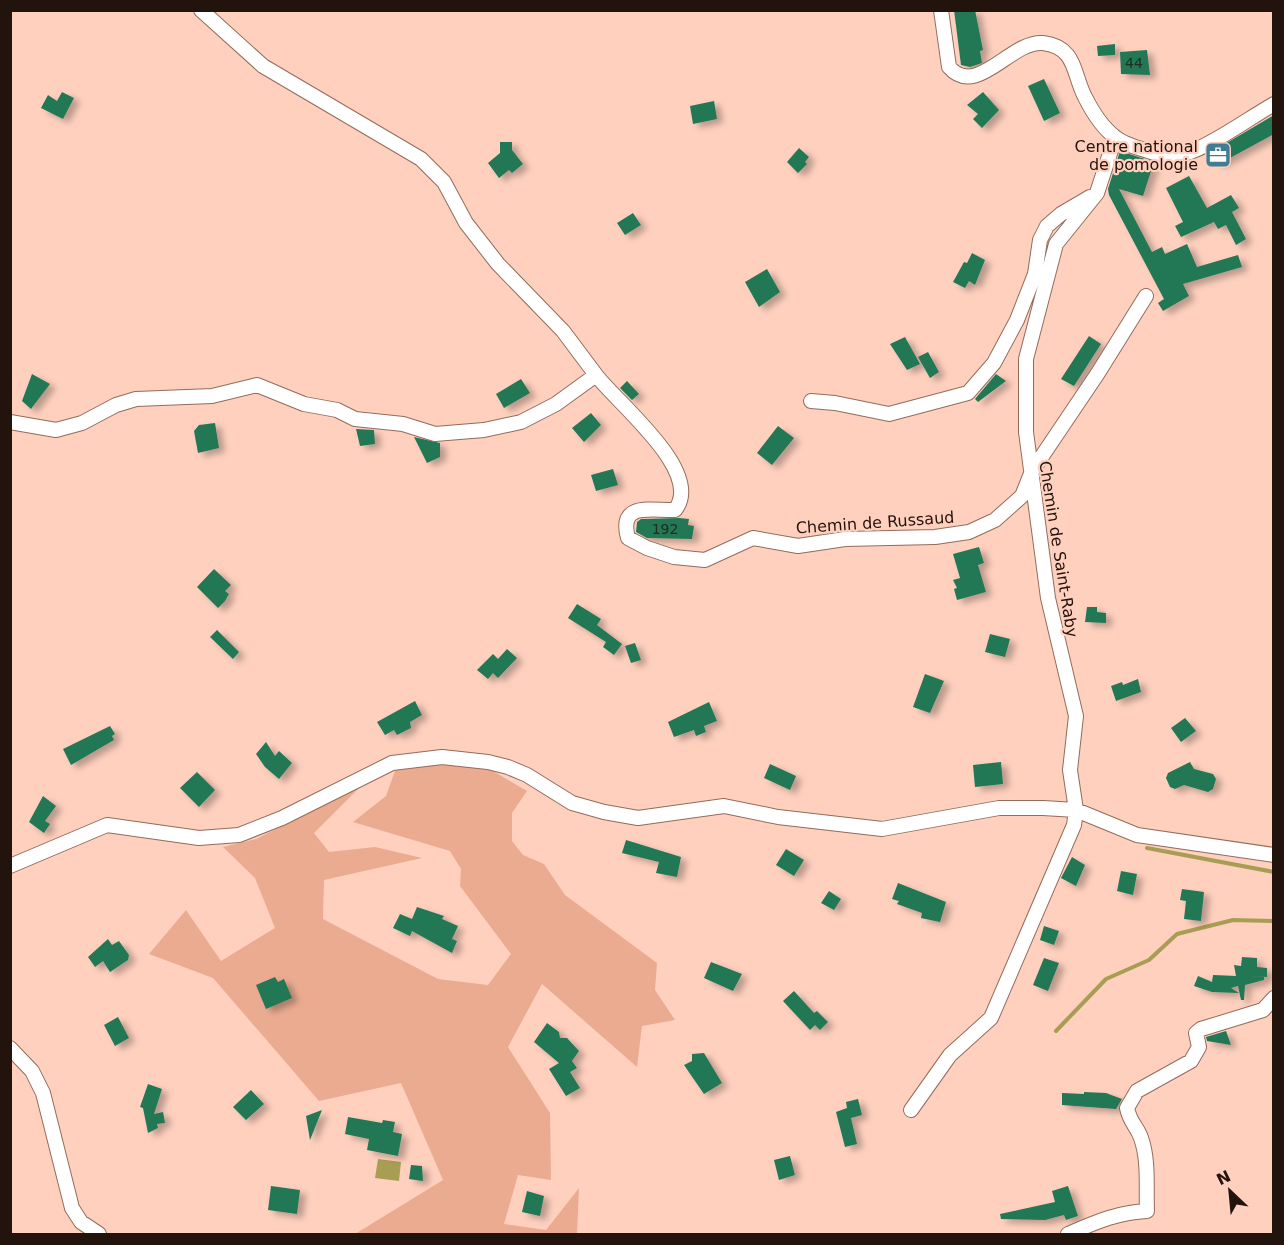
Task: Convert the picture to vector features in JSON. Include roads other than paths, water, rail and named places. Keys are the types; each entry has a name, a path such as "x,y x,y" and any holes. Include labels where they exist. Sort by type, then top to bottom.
{"street":[{"path":"10,422 56,430 82,423 116,405 136,399 212,396 257,385 304,404 338,410 355,419 403,424 435,434 484,430 521,422 556,404 596,375 563,332 498,264 466,223 444,182 421,159 263,66 201,10"},
{"path":"941,10 948,60 955,73 967,77 980,75 1018,49 1043,44 1054,47 1073,60 1084,96 1116,138 1150,152 1173,155 1190,152 1274,104"},
{"name":"Chemin de Saint-Raby","path":"911,1110 950,1055 991,1018 1074,825 1076,810 1070,770 1076,716 1048,598 1026,432 1026,359 1056,244 1097,193 1116,138"},
{"path":"811,401 836,403 889,414 968,393 994,363 1017,320 1035,274 1040,240 1047,226 1061,214 1097,193"},
{"name":"Chemin de Russaud","path":"596,375 672,459 680,481 680,503 675,510 638,509 629,515 625,526 627,538 647,548 674,557 705,560 753,538 798,546 845,539 935,537 969,532 995,520 1022,496 1032,471 1098,373 1146,296"},
{"path":"10,866 107,825 199,838 239,836 292,813 392,763 442,757 488,762 508,767 527,775 573,803 638,818 724,806 778,817 882,829 999,808 1076,810 1137,835 1274,855"},
{"path":"1068,1234 1103,1219 1131,1211 1147,1211 1145,1152 1140,1135 1130,1122 1127,1108 1137,1091 1191,1061 1199,1047 1196,1033 1201,1029 1263,1010 1274,998"},
{"path":"10,1048 32,1071 43,1093 72,1208 81,1222 99,1234"}],"waterway":[{"path":"1147,848 1274,872"},
{"path":"1056,1031 1106,979 1149,960 1177,934 1233,920 1274,921"}],"place":[{"name":"Centre national de pomologie","path":"1218,155"}]}
